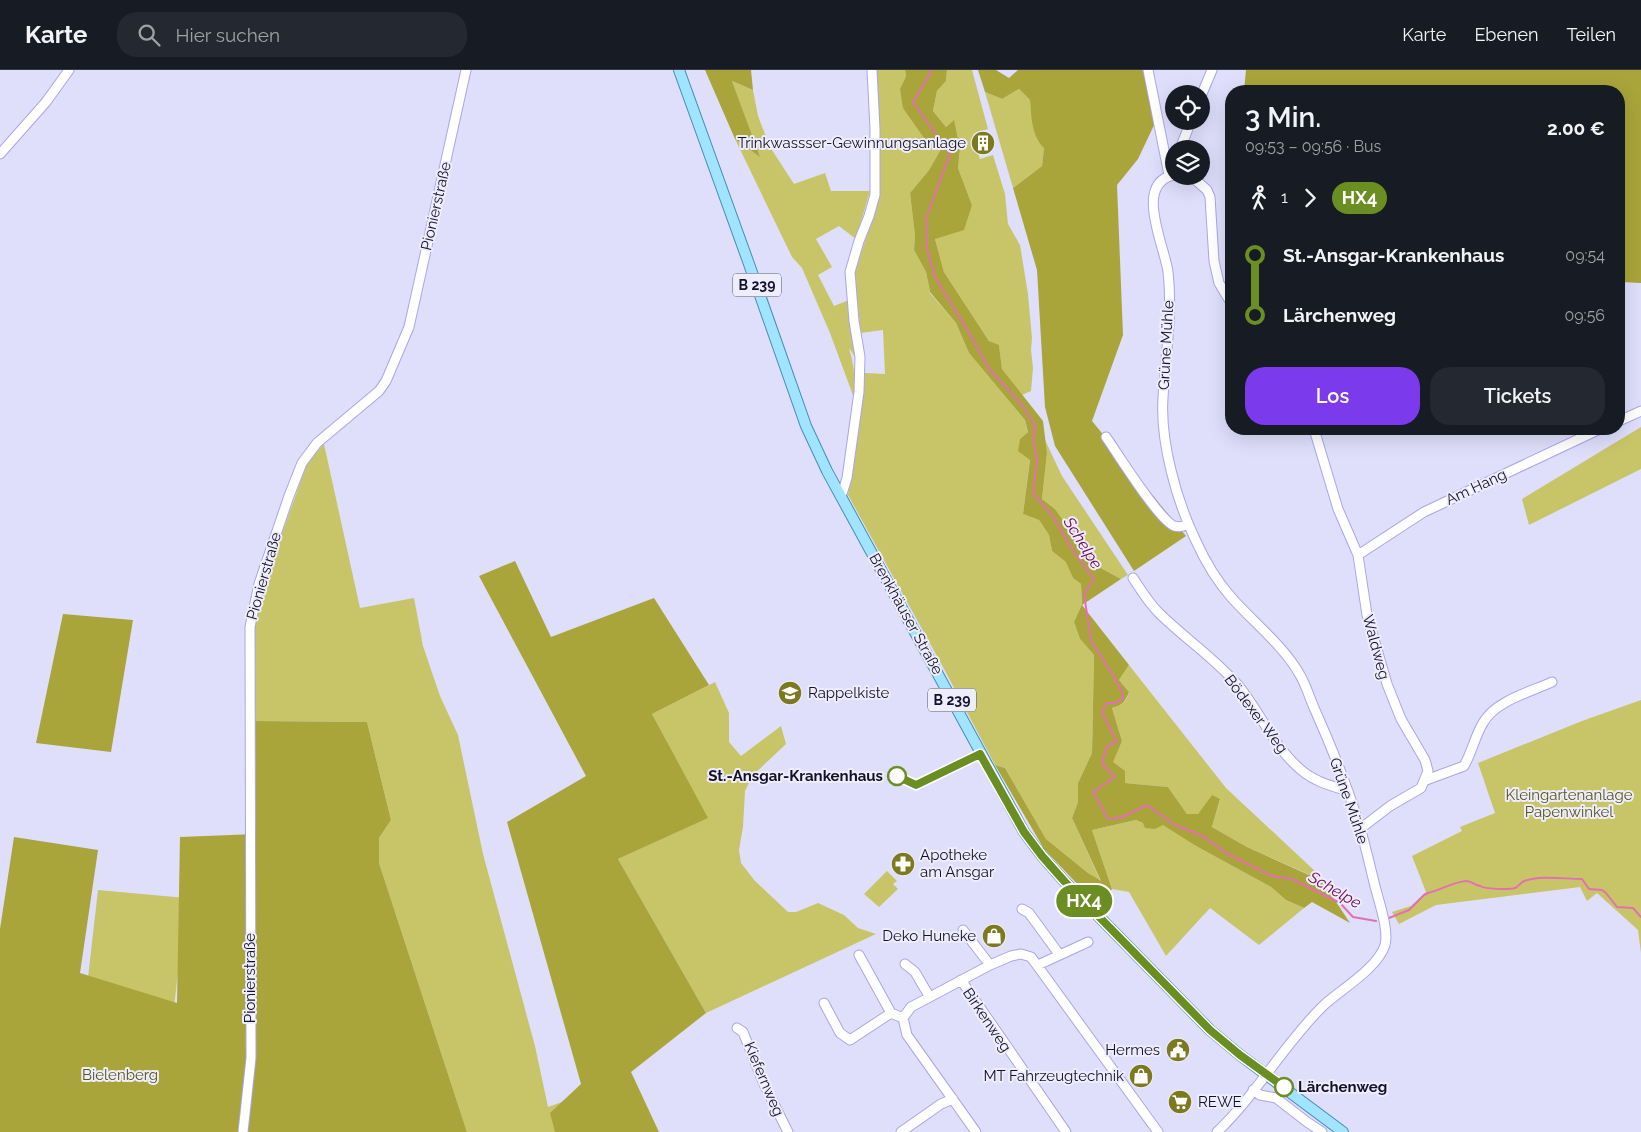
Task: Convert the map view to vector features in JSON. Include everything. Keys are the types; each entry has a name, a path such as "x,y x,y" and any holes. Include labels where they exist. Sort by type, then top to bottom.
{"main road":[{"name":"B 239","path":"679,70 806,426 841,497"},
{"name":"Brenkhäuser Straße","path":"841,497 992,776 1024,832 1042,856 1182,1003 1216,1035 1343,1132"}],"street":[{"path":"0,154 46,102 69,70"},
{"name":"Pionierstraße","path":"243,1132 251,1058 250,627 254,604 276,532 302,462 317,443 378,391 386,381 408,327 466,70"},
{"path":"841,497 846,478 859,392 860,358 854,321 850,272 875,195 876,128 872,70"},
{"path":"1148,70 1165,144"},
{"path":"1206,85 1212,70"},
{"name":"Grüne Mühle","path":"1165,180 1160,183 1154,194 1153,212 1165,256 1169,287 1162,413 1169,462 1178,499 1196,541 1217,580 1286,655 1300,675 1348,791 1360,829 1381,911 1386,939 1384,947 1375,963 1323,1006 1266,1074"},
{"path":"1201,185 1207,190 1210,197 1214,261 1219,282 1225,292"},
{"path":"1625,418 1641,411"},
{"name":"Waldweg","path":"1316,435 1338,509 1358,555 1367,615 1381,666 1401,719 1425,760 1428,771 1426,780"},
{"name":"Am Hang","path":"1358,555 1424,512 1587,435"},
{"path":"1106,437 1167,522 1175,527 1182,527 1188,524"},
{"name":"Bödexer Weg","path":"1133,578 1157,611 1219,664 1235,682 1255,709 1274,742 1298,768 1309,776 1348,791"},
{"path":"1360,829 1390,806 1421,788 1426,780 1464,766 1483,723 1492,710 1552,682"},
{"path":"1022,909 1029,913 1059,954"},
{"path":"963,930 972,939 990,965"},
{"path":"1038,965 1088,942"},
{"path":"976,1132 907,1035 903,1018 911,1007 929,996 990,965 1021,954 1031,957 1038,965 1158,1132"},
{"path":"859,955 891,1012 903,1018"},
{"path":"905,964 915,972 929,996"},
{"name":"Birkenweg","path":"961,980 1066,1132"},
{"path":"824,1004 840,1033 850,1040 891,1012"},
{"name":"Kiefernweg","path":"737,1028 743,1032 764,1084 788,1132"},
{"path":"1217,1132 1229,1121 1266,1074"},
{"path":"1254,1090 1260,1095 1276,1098 1322,1132"},
{"path":"902,1132 941,1104 953,1099"}],"green space":[{"path":"705,70 751,70 753,90 732,81 760,157 735,139"},
{"path":"874,70 905,70 906,76 900,89 924,138 941,149 929,170 910,193 915,236 914,250 926,272 930,293 956,323 969,353 1025,420 1028,432 1020,439 1030,459 1023,514 1039,520 1049,535 1052,551 1067,562 1073,578 1081,584 1082,604 1074,622 1080,639 1094,655 1092,753 1078,783 1078,802 1072,818 1101,882 1046,839 1005,768 995,765 848,495 865,373 885,374 883,330 861,333 854,273 871,224 877,195"},
{"path":"905,70 947,70 946,81 937,91 933,111 946,127 954,120 960,149 958,168 972,205 964,230 935,239 944,272 989,341 999,345 1002,369 1043,421 1047,453 1042,499 1055,509 1097,566 1121,579 1082,605 1129,665 1119,680 1129,692 1123,703 1112,708 1122,741 1113,762 1125,771 1125,783 1168,787 1187,814 1198,814 1212,795 1220,799 1212,827 1247,847 1309,875 1317,873 1350,923 1312,902 1304,908 1286,900 1271,887 1196,846 1163,825 1155,829 1145,828 1143,823 1136,820 1092,830 1112,889 1100,908 1044,849 995,765 1005,768 1046,839 1088,873 1101,881 1072,818 1078,802 1078,783 1092,753 1094,655 1080,639 1074,622 1082,604 1081,584 1073,578 1066,562 1052,551 1049,535 1039,520 1023,514 1030,460 1018,451 1020,439 1028,432 1025,420 969,353 956,323 930,292 926,272 914,250 915,236 910,193 929,170 941,149 924,138 903,108 900,89 906,76"},
{"path":"947,70 972,70 988,129 973,134 980,159 993,155 1005,194 1008,224 1020,245 1028,294 1033,368 1031,391 1022,395 1002,369 999,346 989,341 944,272 935,239 972,205 958,168 960,149 953,121 946,127 933,111 937,91 946,81"},
{"path":"978,70 996,70 1009,78 1018,70 1145,70 1155,123 1138,159 1117,185 1123,335 1092,421 1186,536 1134,571 1055,446 1045,407 1037,270 1013,188 1042,166 1044,148 1035,132 1030,100 1019,89 1002,99 985,92"},
{"path":"1246,70 1641,70 1641,283 1625,282 1625,85 1245,85"},
{"path":"732,81 753,90 758,116 770,147 794,184 825,173 831,191 870,191 856,239 839,226 816,239 832,267 818,275 834,306 849,300 856,358 849,348 854,373 854,398 830,333 802,268 792,257 735,139 759,156"},
{"path":"1019,89 1030,100 1031,115 1044,148 1042,166 1013,188 985,92 1002,99"},
{"path":"1641,427 1641,469 1529,525 1522,499"},
{"path":"1045,440 1062,476 1128,575 1121,579 1097,566 1055,509 1042,499 1047,453"},
{"path":"324,444 360,608 414,598 423,646 440,696 458,735 483,854 535,1046 548,1107 633,1077 658,1132 467,1132 379,863 379,838 391,820 367,722 255,721 254,632 259,597 308,461"},
{"path":"515,561 551,637 654,598 709,685 652,714 708,818 618,859 706,1013 631,1072 659,1132 555,1132 550,1113 581,1084 507,822 586,776 479,576"},
{"path":"63,614 133,620 111,752 36,743"},
{"path":"1129,665 1226,788 1317,873 1310,875 1247,847 1212,827 1220,800 1212,796 1198,814 1187,814 1168,787 1125,783 1112,762 1122,741 1112,708 1123,703 1128,695 1129,692 1119,680"},
{"path":"715,682 729,713 729,742 741,756 781,726 786,744 753,775 745,791 743,827 739,850 741,863 755,881 788,912 796,912 818,903 844,915 858,928 876,934 706,1013 618,859 707,818 652,714"},
{"name":"Kleingartenanlage Papenwinkel","path":"1641,700 1641,953 1638,930 1597,893 1587,901 1580,887 1436,905 1399,924 1392,912 1411,906 1426,892 1412,856 1462,831 1460,827 1495,813 1478,763 1582,721"},
{"path":"255,721 367,722 391,820 379,838 379,863 467,1132 0,1132 0,929 14,837 98,850 80,973 177,1003 180,837 256,834"},
{"path":"1136,820 1143,823 1163,824 1196,846 1271,887 1286,900 1304,908 1259,945 1210,908 1166,956 1129,892 1112,889 1092,830"},
{"path":"887,871 897,881 893,884 898,889 879,907 864,894"},
{"name":"Bielenberg","path":"98,890 186,898 174,1008 62,1132 87,986"}],"waterway":[{"name":"Schelpe","path":"932,70 913,102 950,154 926,218 927,249 935,277 990,370 1022,405 1035,426 1033,440 1037,459 1033,494 1052,515 1070,546 1094,579 1084,594 1091,641 1123,694 1123,699 1115,703 1106,703 1102,713 1117,742 1106,747 1102,764 1115,777 1093,792 1108,819 1122,817 1147,805 1175,825 1203,836 1226,853 1272,876 1292,879 1340,903 1353,917 1376,921"},
{"name":"Schelpe","path":"1389,918 1409,910 1424,895 1456,883 1468,881 1487,888 1512,889 1524,881 1545,878 1582,879 1589,889 1602,890 1617,907 1633,908 1641,917"}],"bus line":[{"name":"HX4","path":"897,776 916,785 980,754 1024,832 1065,882 1210,1030 1284,1087"}],"place":[{"name":"Trinkwassser-Gewinnungsanlage","path":"983,143"},
{"name":"Rappelkiste","path":"790,693"},
{"name":"St.-Ansgar-Krankenhaus","path":"897,776"},
{"name":"Apotheke am Ansgar","path":"903,864"},
{"name":"Deko Huneke","path":"994,936"},
{"name":"Hermes","path":"1178,1050"},
{"name":"MT Fahrzeugtechnik","path":"1141,1076"},
{"name":"Lärchenweg","path":"1284,1087"},
{"name":"REWE","path":"1180,1102"}]}
